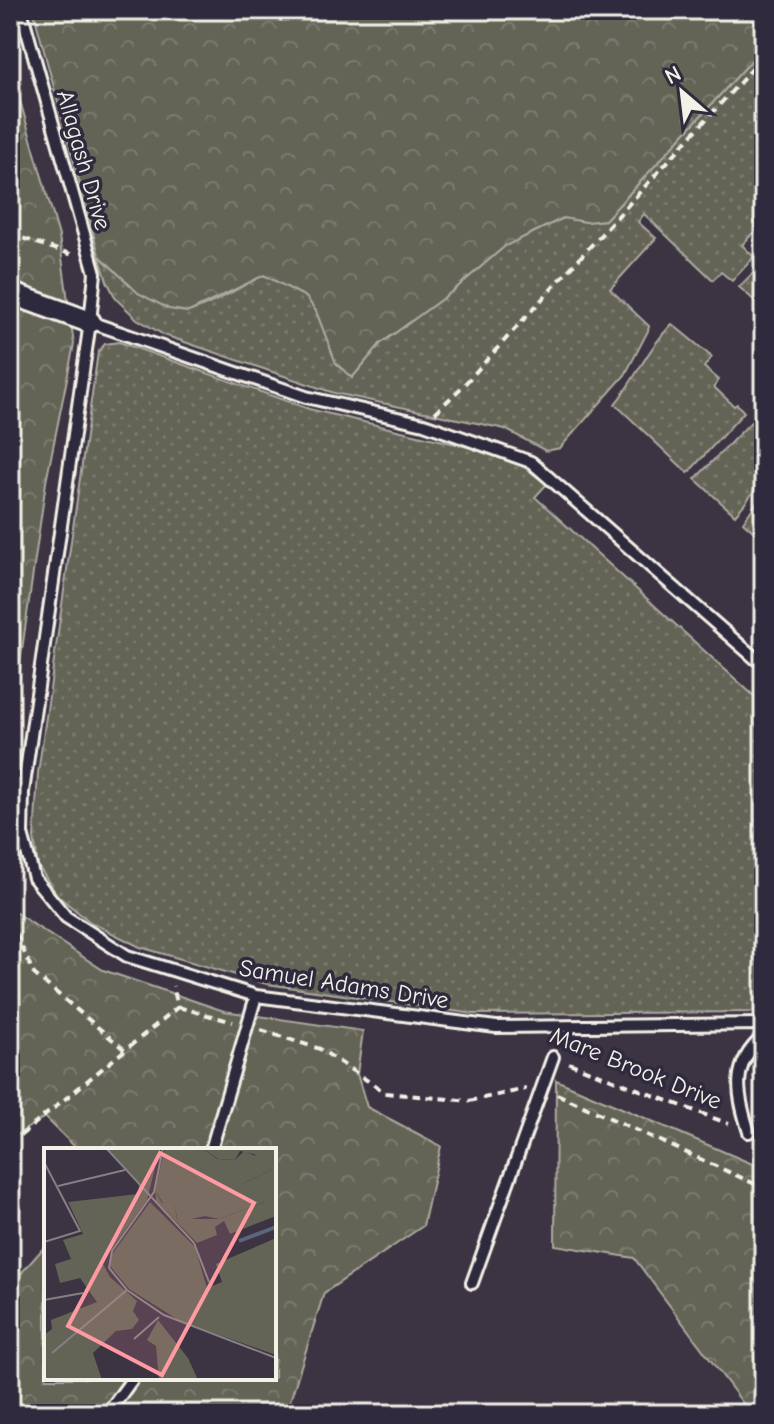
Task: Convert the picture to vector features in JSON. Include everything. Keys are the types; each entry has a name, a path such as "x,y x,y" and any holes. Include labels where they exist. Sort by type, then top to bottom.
{"street":[{"path":"10,293 90,322"}],"lane":[{"name":"Allagash Drive","path":"21,10 95,273 90,322"},
{"path":"90,322 306,397 424,424 531,462 756,659"},
{"name":"Samuel Adams Drive","path":"90,322 23,792 22,834 34,878 66,917 127,956 256,996 496,1027 764,1024"},
{"path":"212,1148 256,996"},
{"path":"749,1132 738,1099 741,1068 754,1044 764,1036"},
{"path":"472,1283 553,1057"},
{"path":"107,1414 132,1380"}],"path":[{"path":"424,424 462,387 764,56"},
{"path":"10,234 91,260"},
{"path":"10,921 34,974 125,1050"},
{"path":"169,969 178,1007"},
{"path":"10,1144 178,1007"},
{"path":"178,1007 320,1049 386,1093 469,1101 542,1087 764,1188"},
{"name":"Mare Brook Drive","path":"553,1057 749,1132"}],"green space":[{"path":"33,10 764,10 764,47 605,220 586,222 563,218 505,246 454,290 380,344 352,378 336,363 316,311 306,297 264,275 189,312 169,309 138,293 99,255"},
{"path":"764,47 764,221 742,245 754,257 732,281 721,272 713,280 644,214 638,222 656,238 610,289 649,326 648,331 625,375 560,448 546,451 505,429 334,393 164,335 137,319 116,299 107,281 99,255 156,301 169,308 191,311 264,275 306,297 316,311 336,363 352,378 380,344 454,290 505,246 564,218 586,222 605,220"},
{"path":"10,66 59,236 74,344 46,482 10,734"},
{"path":"764,265 764,309 739,287"},
{"path":"672,324 712,357 704,367 719,380 714,387 744,412 688,473 615,404"},
{"path":"119,342 309,409 481,450 521,465 547,484 535,497 764,705 764,1012 474,1014 267,984 140,947 90,922 58,896 38,866 34,838 38,773 98,352 105,344"},
{"path":"754,419 764,429 763,466 752,494 735,515 695,479"},
{"path":"764,492 764,541 743,522"},
{"path":"10,909 103,970 224,1011 363,1031 357,1074 367,1107 441,1146 423,1226 324,1293 286,1414 10,1414 10,1286 44,1247 44,1380 276,1380 276,1148 76,1148 45,1117 10,1139"},
{"path":"556,1080 764,1169 764,1414 751,1414 634,1258 555,1245"}]}
